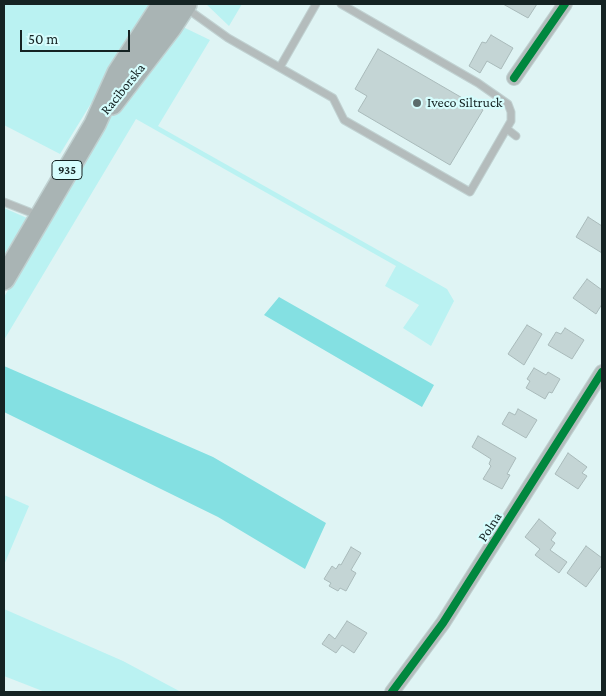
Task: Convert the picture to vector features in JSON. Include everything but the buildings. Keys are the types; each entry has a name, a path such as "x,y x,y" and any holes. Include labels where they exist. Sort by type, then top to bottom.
{"main road":[{"name":"Raciborska","path":"4,278 94,124 118,73 178,5"}],"street":[{"path":"514,78 565,4"},
{"name":"Polna","path":"392,692 443,623 602,372"}],"lane":[{"path":"280,67 316,4"},
{"path":"178,5 228,38 333,98 344,120 470,192 507,129 512,112 508,104 498,95 341,4"},
{"path":"507,129 516,136"},
{"path":"4,202 40,216"}],"shaded area":[{"path":"4,4 152,4 60,154 4,125"},
{"path":"206,4 242,4 229,26"},
{"path":"181,26 210,40 158,126 447,289 454,301 431,346 403,328 419,305 385,286 396,266 136,119 4,340 4,297 109,119"},
{"path":"4,208 27,218 4,255"},
{"path":"279,297 434,385 422,407 264,315"},
{"path":"4,366 213,457 326,523 305,569 218,517 4,412"},
{"path":"4,495 29,506 4,565"},
{"path":"4,609 123,661 181,692 45,692 4,676"}],"cycle path":[{"path":"514,78 565,4"},
{"path":"392,692 443,623 602,372"}],"place":[{"name":"Iveco Siltruck","path":"417,103"}]}
